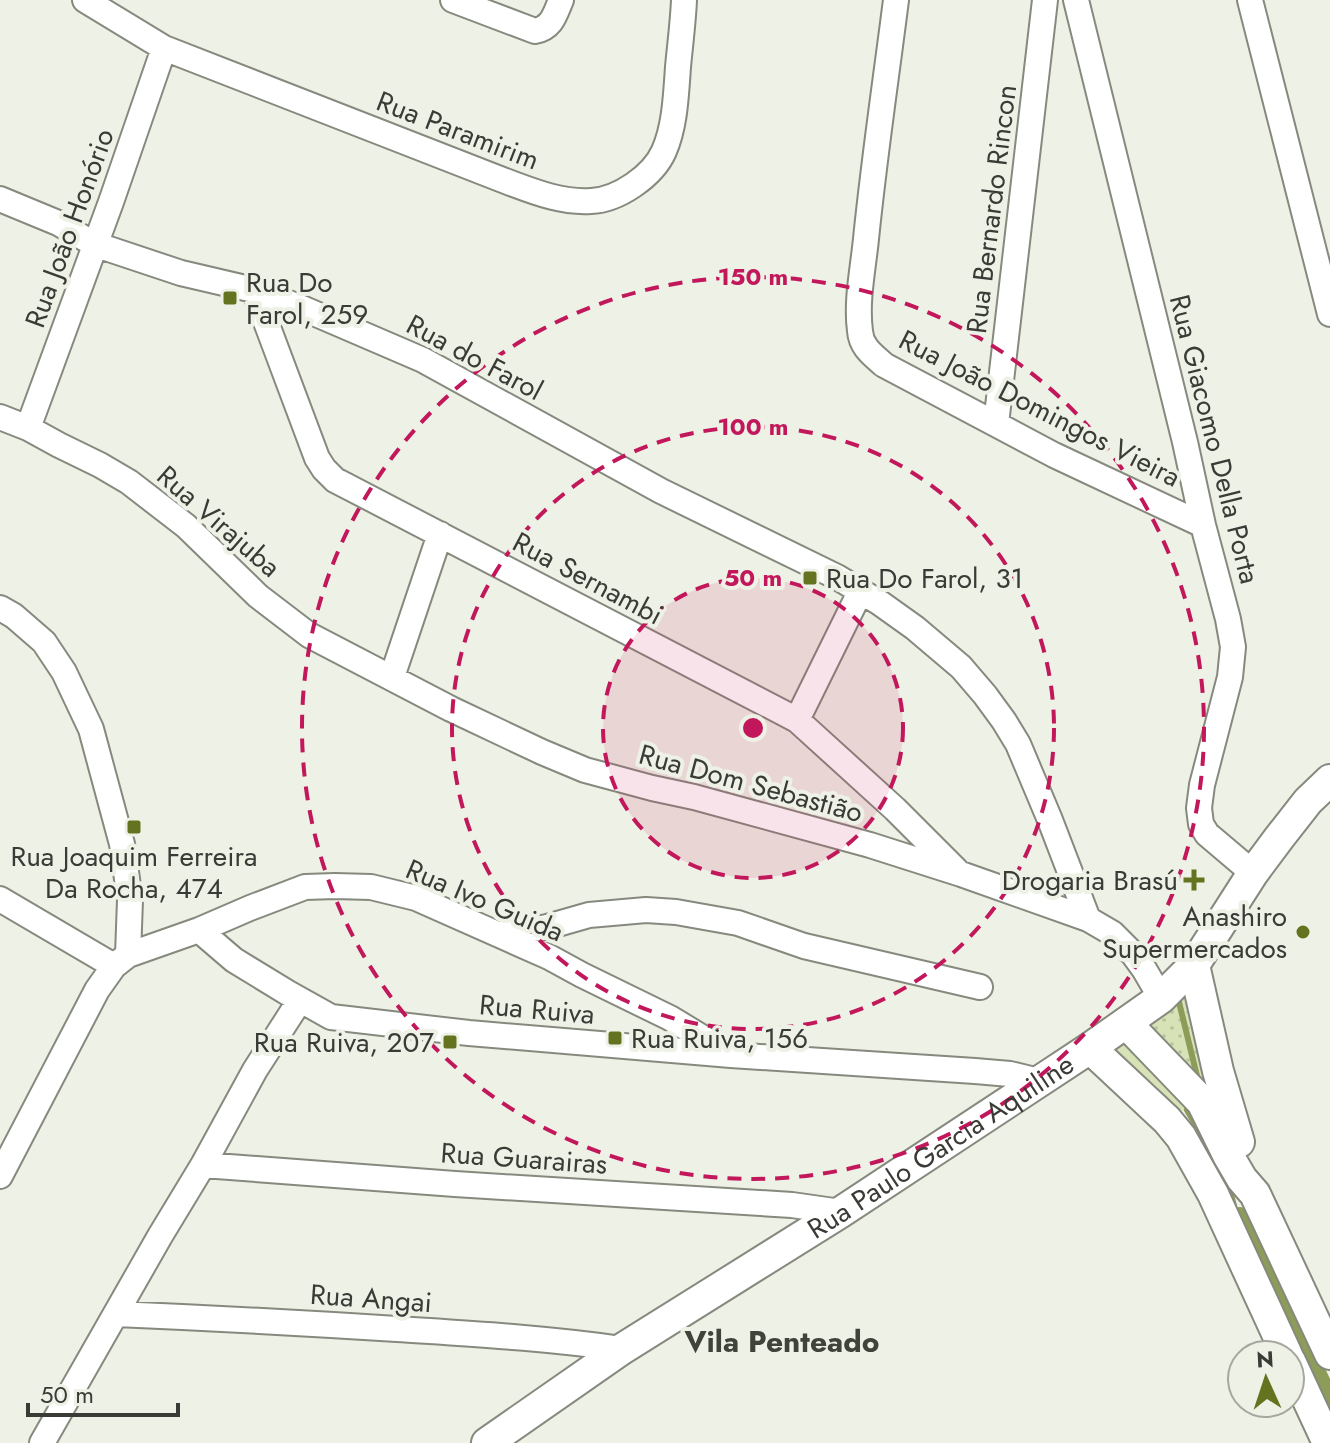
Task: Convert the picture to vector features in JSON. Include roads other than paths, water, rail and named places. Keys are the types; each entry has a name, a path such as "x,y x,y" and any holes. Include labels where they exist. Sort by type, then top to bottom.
{"street":[{"name":"Rua Paramirim","path":"85,0 164,48 508,182 570,201 610,199 630,188 662,155 669,138 675,106 684,0"},
{"path":"453,0 535,31 544,30 551,24 561,0"},
{"name":"Rua João Domingos Vieira","path":"896,0 860,297 862,342 869,353 884,365 1054,455 1203,525"},
{"name":"Rua Bernardo Rincon","path":"996,424 1045,0"},
{"name":"Rua Giacomo Della Porta","path":"1076,0 1233,647 1230,677 1202,785 1199,808 1201,824 1207,834 1253,873"},
{"path":"1250,0 1330,314"},
{"name":"Rua João Honório","path":"28,428 164,48"},
{"name":"Rua do Farol","path":"0,199 58,223 94,244 181,273 254,290 423,360 661,491 837,577 880,603 961,667 1004,721 1018,744 1088,919"},
{"name":"Rua Sernambi","path":"254,290 317,458 335,480 797,720 961,874"},
{"name":"Rua Virajuba","path":"0,417 28,428 129,482 186,526 258,596 309,635"},
{"path":"392,677 440,534"},
{"path":"797,720 860,592"},
{"path":"0,608 44,642 64,672 91,729 122,844 130,900 121,960 97,990 1,1171"},
{"name":"Rua Dom Sebastião","path":"309,635 451,709 585,770 827,833 961,874 1088,919 1112,933 1133,954 1161,998"},
{"name":"Rua Paulo Garcia Aquiline","path":"487,1443 622,1349 841,1212 1161,998 1194,965 1253,873 1308,801 1330,780"},
{"name":"Rua Ivo Guida","path":"121,960 305,887 371,887 416,898 549,957 670,1018 731,1055"},
{"path":"0,899 121,960"},
{"path":"497,934 535,929 589,915 646,910 676,912 738,923 804,946 980,987"},
{"name":"Rua Ruiva","path":"199,930 234,960 331,1017 469,1033 731,1055 1010,1074 1039,1081"},
{"path":"1194,965 1218,1071 1255,1194 1329,1351"},
{"path":"42,1443 255,1070 300,1000"},
{"path":"1126,1023 1202,1102 1235,1167 1255,1194"},
{"path":"1090,1048 1181,1137 1213,1194 1280,1339"},
{"name":"Rua Guarairas","path":"203,1165 792,1205 841,1212"},
{"name":"Rua Angai","path":"116,1314 477,1334 622,1349"},
{"path":"1306,1396 1328,1443"}],"waterway":[{"path":"1178,998 1198,1080"},
{"path":"1187,1110 1207,1145"},
{"path":"1228,1182 1234,1206"},
{"path":"1240,1218 1330,1404"}],"place":[{"name":"Rua Do Farol, 259","path":"230,298"},
{"name":"Rua Do Farol, 31","path":"810,578"},
{"name":"Rua Joaquim Ferreira Da Rocha, 474","path":"134,827"},
{"name":"Drogaria Brasú","path":"1194,880"},
{"name":"Anashiro Supermercados","path":"1303,932"},
{"name":"Rua Ruiva, 156","path":"615,1038"},
{"name":"Rua Ruiva, 207","path":"450,1042"}],"district":[{"name":"Vila Penteado","path":"782,1342"}]}
